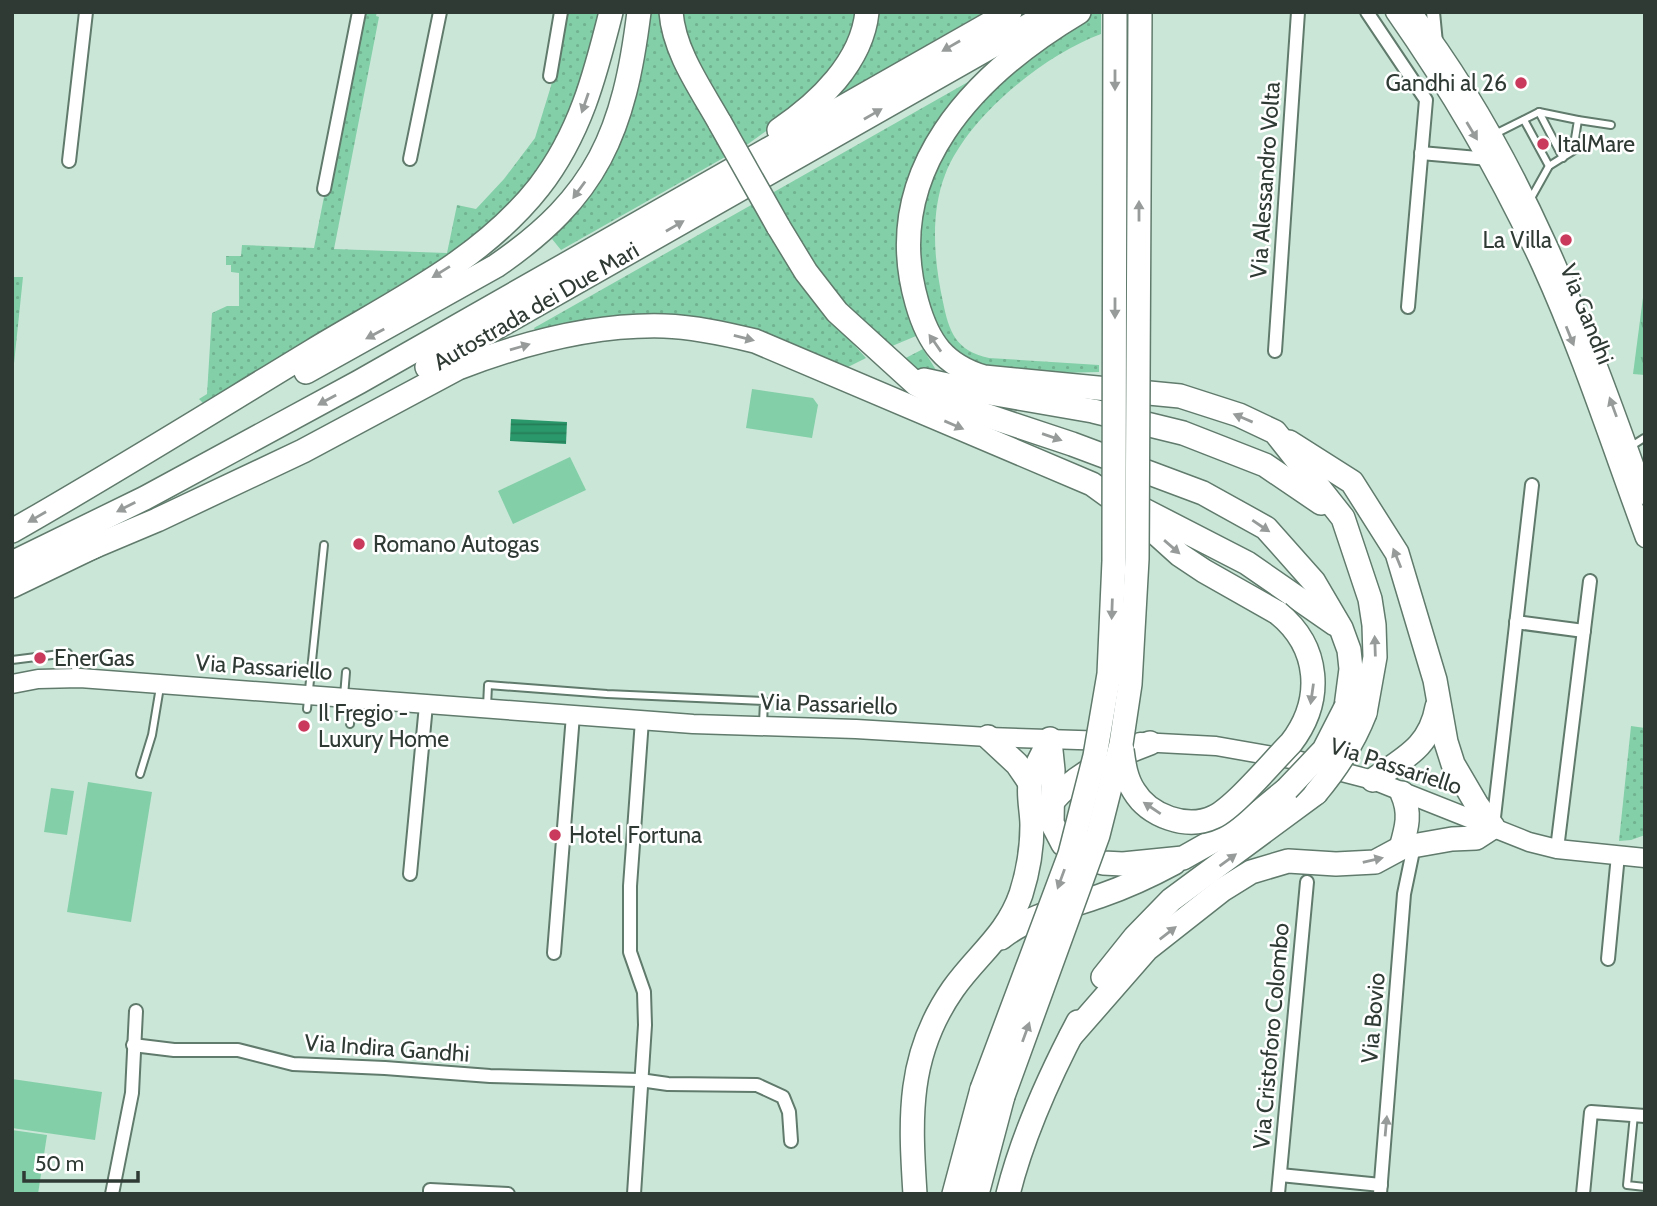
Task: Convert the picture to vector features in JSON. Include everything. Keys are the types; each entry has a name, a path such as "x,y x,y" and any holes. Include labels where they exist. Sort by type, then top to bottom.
{"highway":[{"path":"108,477 419,286 491,237 515,215 540,186 576,128 611,12"},
{"path":"12,531 496,267 552,222 577,195 613,133 632,68 639,12"},
{"path":"671,12 684,56 720,122 806,272 837,312 915,384 955,405 1072,444 1203,494 1266,527 1314,582 1341,628 1349,650 1356,710 1356,737 1345,756 1316,793 1171,900 1135,937 1098,983 1048,1080 1014,1167 1008,1194"},
{"path":"359,382 588,239 796,118 829,87 843,69 861,36 867,12"},
{"name":"Autostrada dei Due Mari","path":"12,563 181,479 359,382 1010,12"},
{"name":"Autostrada dei Due Mari","path":"12,586 297,441 1052,12"},
{"path":"1071,1036 1147,949 1222,890 1251,872 1288,861 1336,864 1375,862 1408,847 1452,839 1476,838 1493,827 1476,806 1452,764 1439,697 1401,565 1391,543 1352,482 1275,432 1240,415 1180,396 984,377 966,372 951,362 929,337 914,292 909,263 912,209 926,162 953,118 980,88 1032,42 1079,12"},
{"path":"977,1194 993,1093 1070,854 1095,756 1109,674 1114,547 1115,12"},
{"path":"954,1194 1098,835 1121,744 1130,684 1137,559 1140,12"},
{"path":"81,552 158,520 303,451 458,368 553,338 634,327 665,326 755,341 1093,484 1247,563 1341,628"},
{"path":"901,371 940,384 1093,411 1183,433 1265,465 1343,518"},
{"path":"994,943 1015,927 1036,917 1130,885 1247,822 1287,789 1324,750 1356,710 1375,657 1370,599 1343,518 1275,432"},
{"path":"1093,484 1139,518 1188,560 1278,612 1294,626 1304,643 1313,668 1313,691 1299,732 1227,807 1208,819 1185,822 1150,809 1138,798 1126,776 1121,744"},
{"path":"1373,780 1422,745 1434,725 1439,697"},
{"path":"988,737 1017,764 1030,783"},
{"path":"1050,739 1053,770 1052,822 1063,844 1084,858 1103,863 1123,864 1183,858"},
{"path":"915,1194 910,1116 915,1075 926,1039 953,989 994,943 1011,918 1021,894 1029,862 1032,825 1030,783 1050,739"},
{"path":"1051,803 1072,780 1113,757 1150,743"},
{"path":"1402,793 1408,806 1408,847"}],"street":[{"path":"69,161 86,12"},
{"path":"324,189 359,12"},
{"path":"410,159 440,12"},
{"path":"550,76 561,12"},
{"name":"Via Alessandro Volta","path":"1275,351 1298,12"},
{"path":"1367,12 1426,100 1408,307"},
{"name":"Via Gandhi","path":"1395,12 1452,97 1489,159 1541,266 1571,336 1645,538"},
{"name":"Via Gandhi","path":"1412,12 1460,77 1529,202 1582,325 1645,495"},
{"path":"1433,12 1436,43"},
{"path":"1422,153 1489,159"},
{"path":"1493,827 1532,485"},
{"path":"1558,849 1590,582"},
{"path":"1516,622 1584,631"},
{"name":"Via Passariello","path":"12,684 38,679 80,678 161,684 308,702 348,698 693,724 1216,746 1296,760 1373,780 1529,842 1558,849 1634,855"},
{"path":"410,874 426,705"},
{"path":"554,953 573,715"},
{"path":"634,1194 645,1025 644,992 630,952 630,886 642,720"},
{"name":"Via Bovio","path":"1381,1189 1408,847"},
{"path":"1608,959 1634,855"},
{"name":"Via Cristoforo Colombo","path":"1278,1194 1307,882"},
{"path":"112,1194 132,1093 136,1012"},
{"name":"Via Indira Gandhi","path":"133,1045 238,1050 293,1064 490,1076 757,1085 783,1097 789,1112 791,1141"},
{"path":"1583,1194 1591,1112 1639,1116"},
{"path":"1280,1175 1381,1189"},
{"path":"430,1192 508,1194"}],"lane":[{"path":"1493,135 1539,113 1611,125"},
{"path":"1539,113 1563,158"},
{"path":"1524,120 1549,166"},
{"path":"1529,202 1549,166 1573,151 1578,120"},
{"path":"1629,449 1644,438"},
{"path":"308,702 324,545"},
{"path":"12,660 68,653 80,678"},
{"path":"346,672 350,724"},
{"path":"140,774 152,735 161,684"},
{"path":"487,708 488,685 764,701 763,726"},
{"path":"1639,1116 1627,1185 1645,1186"}],"green space":[{"path":"360,12 377,12 376,16 379,17 334,249 447,253 457,205 476,209 504,179 535,138 551,86 566,12 602,12 586,75 555,151 494,225 449,255 203,403 199,399 207,394 212,313 227,306 239,306 239,273 231,272 231,265 226,265 226,256 241,256 242,245 314,248"},
{"path":"645,12 662,12 686,84 715,138 735,126 687,39 680,12 861,12 853,40 805,103 748,144 561,250 552,239 587,196"},
{"path":"872,12 984,12 842,94 839,89"},
{"path":"1094,12 1101,12 1101,34 1056,57 1032,73 989,110 971,131 945,175 937,206 935,238 937,270 945,313 956,339 969,351 989,358 1099,365 1099,372 985,373 937,339 914,260 926,177 978,100 1068,28"},
{"path":"968,82 971,84 929,142 909,315 916,336 885,349 768,230 806,292 866,358 844,369 761,335 536,332 534,328"},
{"path":"12,277 23,277 12,383"},
{"path":"1645,282 1645,375 1633,374"},
{"path":"923,349 945,380 922,375 900,361"},
{"path":"752,389 813,398 818,405 812,438 746,428"},
{"path":"570,457 586,490 513,524 498,491"},
{"path":"1631,726 1645,728 1645,835 1619,841"},
{"path":"88,782 152,792 131,922 67,912"},
{"path":"51,788 74,791 67,835 44,832"},
{"path":"12,1079 102,1092 95,1140 12,1128"},
{"path":"12,1130 47,1135 38,1194 12,1194"}],"shaded area":[{"path":"511,419 567,422 566,444 510,441"}],"place":[{"name":"Gandhi al 26","path":"1521,83"},
{"name":"ItalMare","path":"1543,144"},
{"name":"La Villa","path":"1566,240"},
{"name":"Romano Autogas","path":"359,544"},
{"name":"EnerGas","path":"40,658"},
{"name":"Il Fregio - Luxury Home","path":"304,726"},
{"name":"Hotel Fortuna","path":"555,835"}]}
